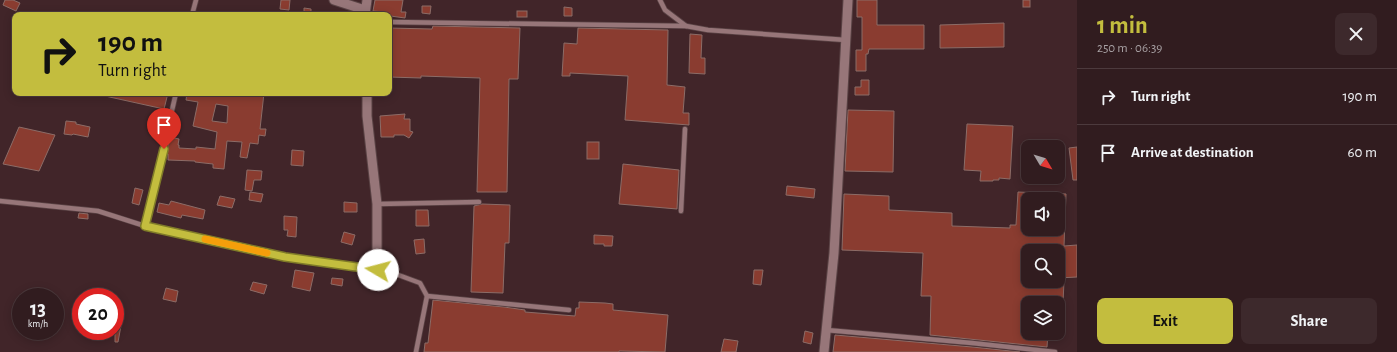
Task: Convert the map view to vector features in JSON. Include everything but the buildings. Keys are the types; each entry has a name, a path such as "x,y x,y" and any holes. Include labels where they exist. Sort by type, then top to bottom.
{"street":[{"path":"334,0 363,12"},
{"path":"365,12 367,0"},
{"path":"824,352 834,254 848,0"},
{"path":"366,96 377,204 378,270"}],"lane":[{"path":"193,12 196,0"},
{"path":"660,0 665,10 686,26"},
{"path":"392,22 686,26 708,30 846,40"},
{"path":"145,226 175,96"},
{"path":"681,211 686,129"},
{"path":"0,201 98,210 145,226 285,257 393,273 420,283 427,296 416,352"},
{"path":"377,204 479,202"},
{"path":"427,296 569,310"},
{"path":"826,330 1055,352"}],"slow traffic":[{"path":"205,239 267,253"}],"route":[{"path":"164,149 145,226 285,257 378,270"}]}
